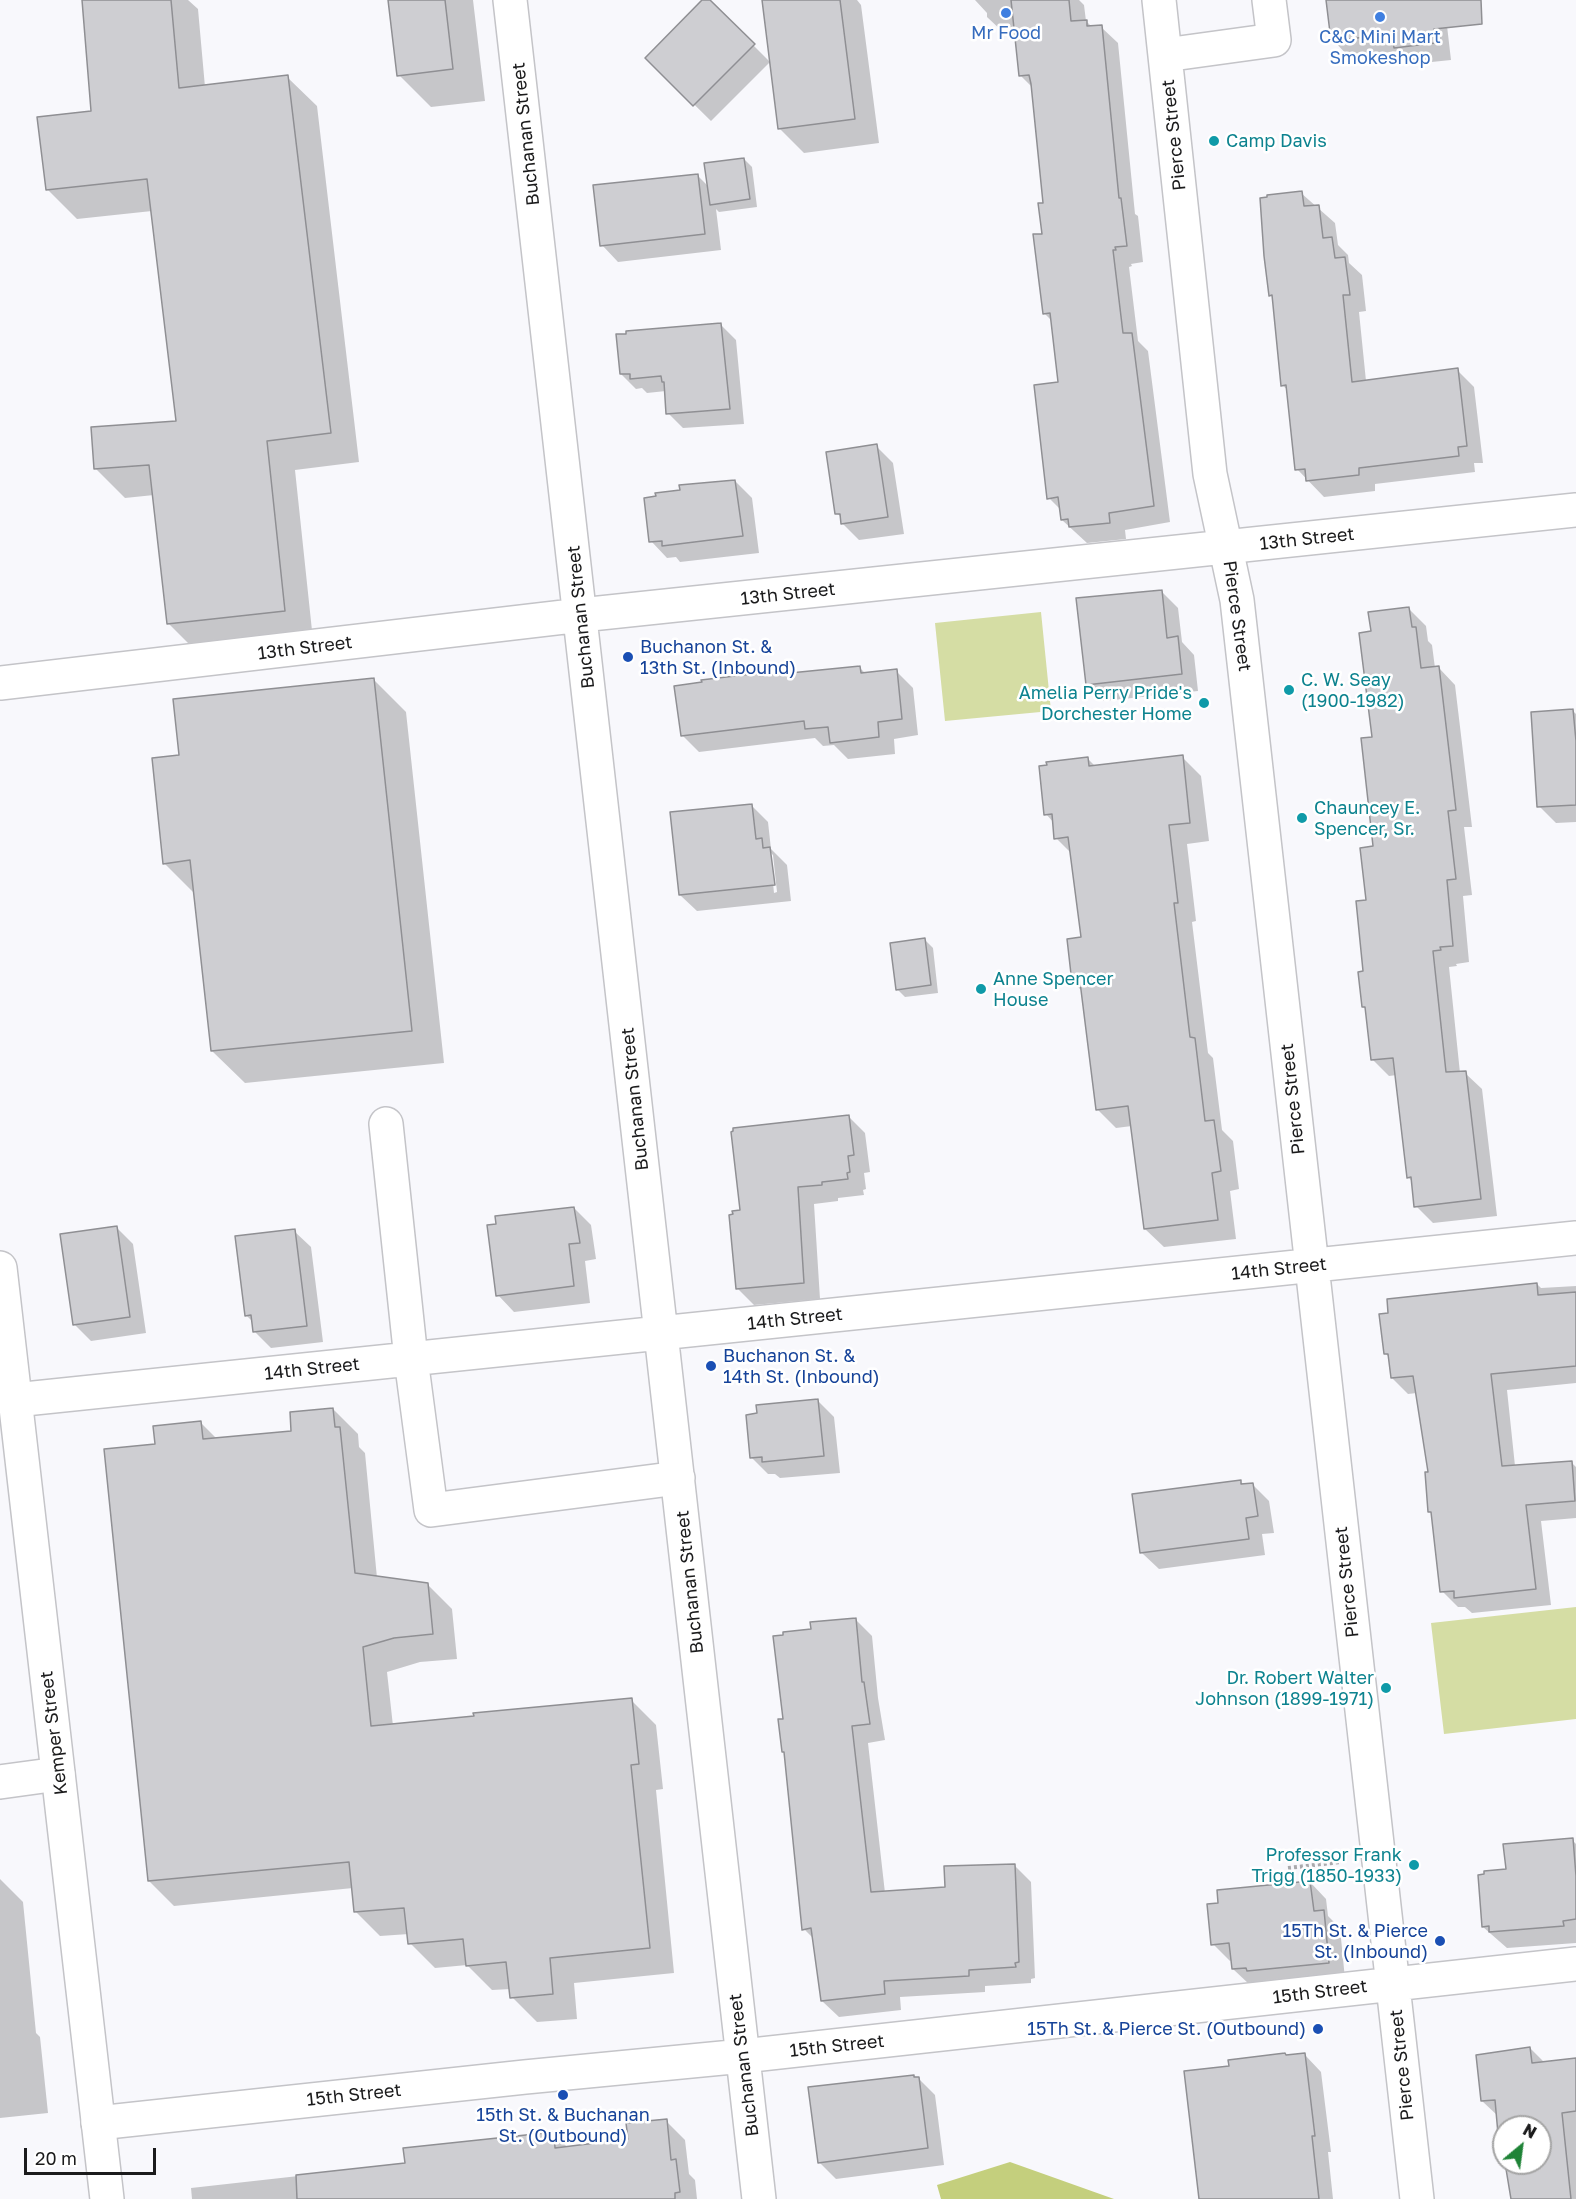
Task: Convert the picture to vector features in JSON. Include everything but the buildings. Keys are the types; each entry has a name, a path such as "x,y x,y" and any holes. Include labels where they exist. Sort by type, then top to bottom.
{"street":[{"name":"Buchanan Street","path":"510,0 759,2199"},
{"name":"Pierce Street","path":"1160,0 1210,474 1237,600 1417,2199"},
{"path":"1165,55 1274,40 1269,0"},
{"name":"13th Street","path":"0,683 581,615 1576,510"},
{"path":"386,1125 411,1359 431,1510 678,1478"},
{"name":"14th Street","path":"15,1400 1576,1238"},
{"name":"Kemper Street","path":"0,1268 107,2199"},
{"path":"0,1782 58,1774"},
{"name":"15th Street","path":"98,2123 743,2056 1576,1964"}],"path":[{"path":"1288,1868 1345,1861"}],"green space":[{"path":"1041,612 1051,711 945,721 935,623"},
{"path":"1576,1607 1576,1719 1444,1734 1431,1623"},
{"path":"1010,2162 1114,2199 941,2199 937,2185"}],"place":[{"name":"Mr Food","path":"1006,13"},
{"name":"C&C Mini Mart Smokeshop","path":"1380,17"},
{"name":"Camp Davis","path":"1214,141"},
{"name":"Buchanon St. & 13th St. (Inbound)","path":"628,657"},
{"name":"C. W. Seay (1900-1982)","path":"1289,690"},
{"name":"Amelia Perry Pride's Dorchester Home","path":"1204,703"},
{"name":"Chauncey E. Spencer, Sr.","path":"1302,818"},
{"name":"Anne Spencer House","path":"981,989"},
{"name":"Buchanon St. & 14th St. (Inbound)","path":"711,1366"},
{"name":"Dr. Robert Walter Johnson (1899-1971)","path":"1386,1688"},
{"name":"Professor Frank Trigg (1850-1933)","path":"1414,1865"},
{"name":"15Th St. & Pierce St. (Inbound)","path":"1440,1941"},
{"name":"15Th St. & Pierce St. (Outbound)","path":"1318,2029"},
{"name":"15th St. & Buchanan St. (Outbound)","path":"563,2095"}]}
